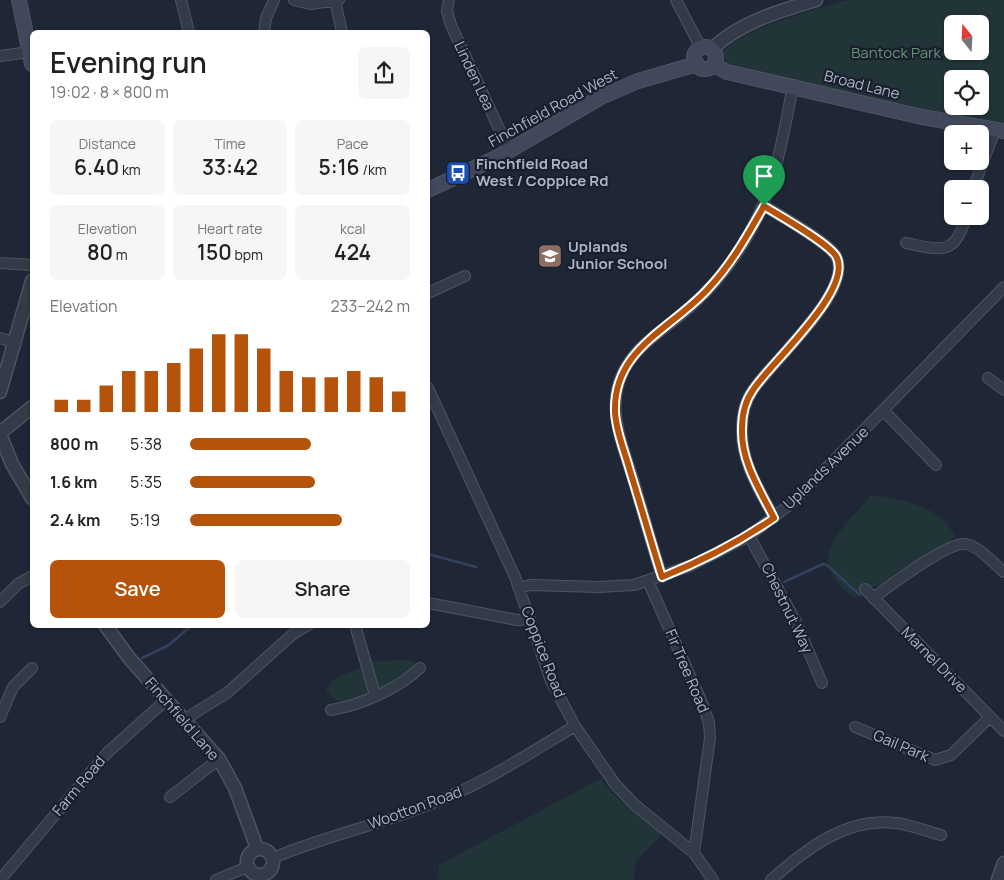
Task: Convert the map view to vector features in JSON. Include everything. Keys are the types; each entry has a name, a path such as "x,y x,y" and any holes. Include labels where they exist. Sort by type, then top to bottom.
{"main road":[{"path":"19,0 30,53"},
{"path":"706,49 716,55 714,64 705,68 697,64 695,55 706,49"},
{"name":"Finchfield Road West","path":"430,189 509,150 601,97 638,81 697,64"},
{"name":"Broad Lane","path":"714,64 727,72 922,117 999,130"}],"street":[{"path":"181,0 188,30"},
{"path":"264,30 266,18 274,0"},
{"path":"294,0 310,4 337,1 342,30"},
{"name":"Linden Lea","path":"449,0 447,11 451,25 509,150"},
{"path":"676,0 706,49 751,24 816,0"},
{"path":"0,56 30,58"},
{"path":"662,577 616,423 617,389 625,368 640,346 689,308 719,277 738,253 764,206 778,162 793,86"},
{"path":"977,180 999,130"},
{"path":"764,206 831,250 839,265 838,279 833,289 801,334 754,388 746,404 742,429 744,455 774,518"},
{"path":"913,241 940,249 954,244 963,225"},
{"path":"0,263 30,265"},
{"path":"430,292 465,276"},
{"name":"Uplands Avenue","path":"519,588 530,585 619,587 648,581 692,565 749,536 793,502 1004,287"},
{"path":"0,392 16,343 30,289"},
{"path":"0,338 16,343"},
{"path":"988,378 1003,387"},
{"name":"Coppice Road","path":"430,392 519,588 551,681 575,726 615,784 635,805 694,853 713,880"},
{"path":"30,409 0,434 12,464 30,495"},
{"path":"884,411 936,465"},
{"name":"Chestnut Way","path":"749,536 796,622 822,683"},
{"path":"873,598 941,552 959,544 974,548 1004,572"},
{"path":"0,602 18,584 30,577"},
{"name":"Fir Tree Road","path":"648,581 703,705 709,723 710,738 694,853"},
{"name":"Marnel Drive","path":"865,589 1004,730"},
{"path":"430,603 518,620 530,619"},
{"name":"Finchfield Lane","path":"107,628 130,659 185,719 218,759 235,788 257,848"},
{"path":"185,719 227,693 293,634 303,628"},
{"path":"355,628 375,695"},
{"path":"0,717 13,687 32,668"},
{"path":"331,710 346,708 375,695 412,676 420,668"},
{"name":"Farm Road","path":"0,880 108,753 166,700"},
{"name":"Gail Park","path":"855,727 935,760 951,755 990,716"},
{"name":"Wootton Road","path":"272,858 327,837 411,812 463,791 575,726"},
{"path":"170,797 218,759"},
{"path":"771,880 795,858 823,838 841,830 860,826 896,823 941,835"},
{"path":"257,848 266,850 272,858 272,867 266,877 252,873 247,867 248,856 257,848"},
{"path":"998,880 1004,863"},
{"path":"216,880 247,867"}],"green space":[{"name":"Bantock Park","path":"848,0 1004,0 1004,128 946,115 989,115 989,70 944,70 944,115 727,66 723,52 732,44 762,28 800,14"},
{"path":"871,495 907,502 931,511 941,518 955,537 882,586 871,587 855,598 839,584 830,571 828,558 831,546 839,534"},
{"path":"411,660 417,664 408,673 381,689 376,686 370,661"},
{"path":"360,668 369,689 367,694 345,703 336,700 326,690 334,679"},
{"path":"600,779 618,798 662,834 635,863 634,880 437,880 439,865"}],"waterway":[{"path":"430,555 476,567"},
{"path":"784,582 823,564 827,565 860,595"},
{"path":"142,658 169,645 189,628"}],"place":[{"name":"Finchfield Road West / Coppice Rd","path":"458,173"},
{"name":"Uplands Junior School","path":"550,256"}],"route":[{"path":"764,206 831,250 838,259 839,265 838,279 833,289 807,326 754,388 746,404 742,429 744,455 757,486 774,518 749,536 692,565 662,577 616,423 617,389 633,354 640,346 689,308 706,292 738,253 764,206"}]}
